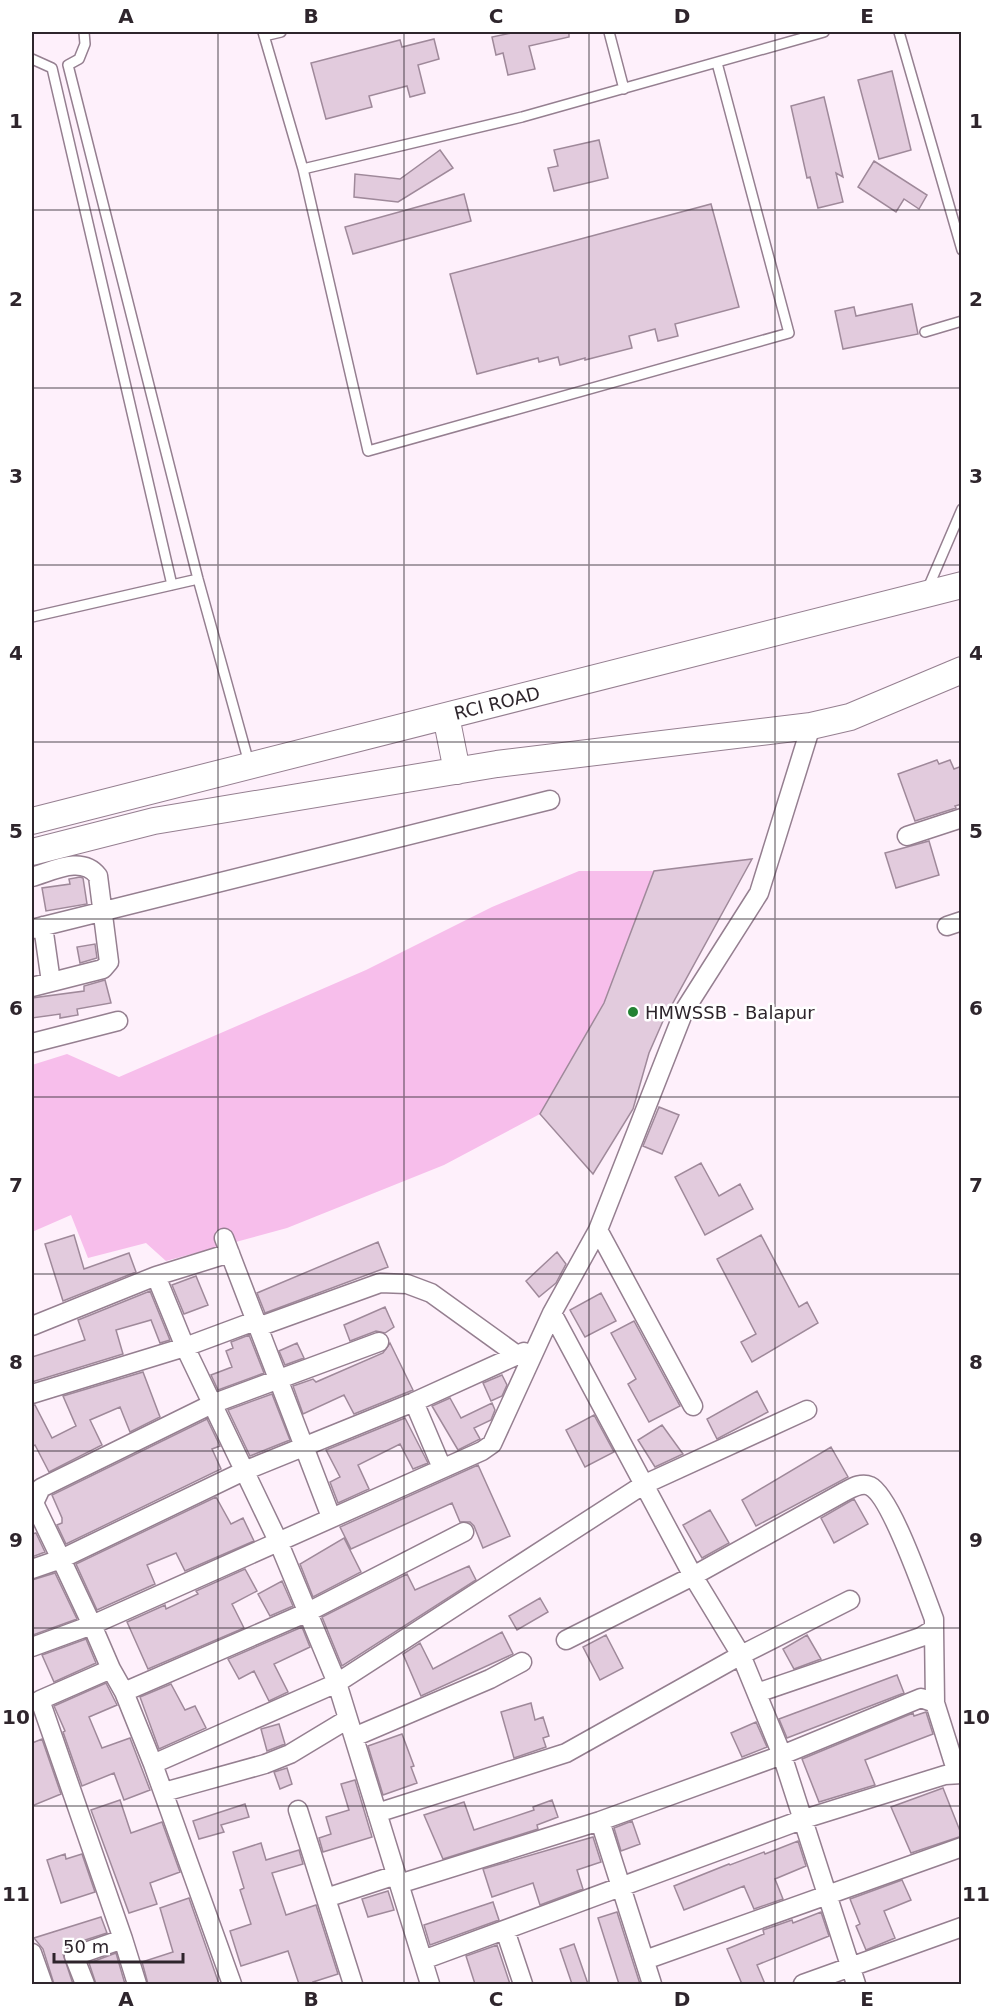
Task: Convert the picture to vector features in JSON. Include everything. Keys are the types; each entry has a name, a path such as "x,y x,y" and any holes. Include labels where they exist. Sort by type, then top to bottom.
{"main road":[{"name":"RCI ROAD","path":"32,820 962,585"},
{"path":"32,852 154,821 457,771 811,726 850,717 962,670"},
{"path":"446,716 457,771"}],"street":[{"path":"32,1647 92,1624 482,1451 497,1436 552,1312 598,1230 684,1011 759,893 811,726"},
{"path":"51,982 37,928 550,800"},
{"path":"907,836 962,818"},
{"path":"32,877 81,864 91,867 98,876 109,962 103,969 32,987"},
{"path":"32,1043 118,1021"},
{"path":"598,1230 693,1406"},
{"path":"32,1326 227,1245 331,1517"},
{"path":"156,1276 185,1347 278,1541 337,1683 430,1984"},
{"path":"32,1394 380,1283 407,1284 431,1293 517,1355"},
{"path":"552,1312 693,1576 741,1655 782,1755 854,1976"},
{"path":"232,1984 164,1792 124,1692 32,1501 41,1488 212,1404 379,1341"},
{"path":"32,1569 61,1559 244,1471 414,1402 537,1346"},
{"path":"414,1402 442,1468"},
{"path":"153,1764 337,1683 643,1485 807,1410"},
{"path":"423,1960 623,1888 804,1819 959,1773 935,1703 934,1619 893,1519 878,1491 868,1485 861,1484 844,1492 693,1576 566,1640"},
{"path":"124,1692 308,1612 464,1532"},
{"path":"377,1813 566,1753 741,1655 850,1600"},
{"path":"757,1693 921,1637 934,1629"},
{"path":"354,1737 490,1679 522,1662"},
{"path":"111,1669 36,1701 123,1939 137,1984"},
{"path":"326,1898 600,1821 782,1755 921,1698 935,1703"},
{"path":"164,1792 265,1764 290,1754 348,1719"},
{"path":"298,1810 353,1984"},
{"path":"600,1821 652,1984"},
{"path":"645,1960 962,1847"},
{"path":"803,1984 854,1976 962,1927"},
{"path":"505,1930 523,1984"},
{"path":"85,1984 74,1956 123,1939"},
{"path":"32,1953 43,1984"}],"lane":[{"path":"32,59 52,68 68,65 79,59 84,44 84,32"},
{"path":"281,32 263,34 303,169 368,451 789,333 717,63"},
{"path":"609,32 624,89"},
{"path":"303,169 522,117 825,32"},
{"path":"899,32 962,250"},
{"path":"68,65 198,579 250,766"},
{"path":"52,68 172,585"},
{"path":"925,332 962,321"},
{"path":"926,593 962,509"},
{"path":"32,617 198,579"}],"shaded area":[{"path":"579,871 654,871 604,1003 540,1114 444,1165 287,1228 166,1261 146,1243 88,1258 71,1215 32,1232 32,1065 67,1054 119,1077 366,970 492,907"}],"building":[{"path":"516,32 569,32 569,37 529,46 535,69 508,75 503,53 496,55 492,37"},
{"path":"434,39 439,59 418,65 425,93 410,97 407,86 369,96 372,107 326,119 311,63 400,40 402,47"},
{"path":"892,71 911,150 879,159 858,80"},
{"path":"824,97 843,177 836,173 843,202 818,208 810,177 807,178 791,106"},
{"path":"599,140 608,178 554,191 548,168 558,166 554,150"},
{"path":"440,150 453,168 398,202 354,197 355,174 400,179"},
{"path":"874,161 927,195 919,209 904,199 896,212 858,187"},
{"path":"464,194 471,221 353,254 345,227"},
{"path":"711,204 739,307 675,324 678,336 658,341 655,329 629,336 632,348 560,365 558,357 539,362 538,358 477,374 450,274"},
{"path":"912,304 918,334 843,349 835,311 854,307 856,316"},
{"path":"937,760 939,764 950,760 954,769 962,766 962,804 915,821 898,774"},
{"path":"929,841 939,875 896,888 885,853"},
{"name":"HMWSSB - Balapur","path":"752,859 663,1021 649,1053 633,1109 593,1174 540,1114 604,1003 654,871"},
{"path":"83,878 87,904 46,911 42,888 70,884 69,879"},
{"path":"95,944 97,958 80,963 77,947"},
{"path":"105,980 111,1003 77,1009 78,1015 60,1018 60,1014 32,1018 32,998 84,991 84,986"},
{"path":"659,1107 679,1115 662,1154 643,1146"},
{"path":"701,1163 719,1196 740,1184 753,1209 705,1235 675,1177"},
{"path":"74,1235 84,1269 129,1253 136,1272 63,1301 45,1244"},
{"path":"761,1235 799,1307 807,1302 818,1323 752,1362 741,1342 756,1334 717,1259"},
{"path":"378,1242 388,1267 265,1313 257,1293"},
{"path":"557,1252 566,1264 556,1283 539,1297 526,1281"},
{"path":"196,1276 208,1305 184,1314 172,1285"},
{"path":"150,1291 170,1340 160,1343 151,1320 116,1330 123,1354 32,1382 32,1357 85,1340 78,1320"},
{"path":"601,1293 616,1321 585,1337 570,1310"},
{"path":"385,1307 394,1327 385,1333 376,1331 350,1341 344,1325"},
{"path":"634,1321 680,1406 649,1422 628,1384 636,1379 611,1333"},
{"path":"249,1335 264,1373 218,1390 211,1375 232,1367 226,1351 233,1348 231,1342"},
{"path":"297,1343 304,1358 285,1365 279,1351"},
{"path":"390,1343 413,1390 354,1414 344,1395 303,1414 293,1386 313,1379 316,1382 383,1353"},
{"path":"143,1372 160,1417 130,1432 120,1407 90,1420 102,1445 49,1472 35,1445 32,1447 32,1405 35,1405 52,1438 76,1426 63,1396"},
{"path":"502,1375 507,1385 502,1396 491,1401 483,1383"},
{"path":"757,1391 768,1412 717,1439 707,1419"},
{"path":"272,1394 290,1440 250,1456 228,1410"},
{"path":"450,1398 461,1418 492,1403 495,1410 491,1420 474,1428 480,1439 458,1450 432,1406"},
{"path":"594,1415 614,1452 585,1467 566,1430"},
{"path":"405,1418 428,1463 413,1469 400,1444 358,1465 369,1489 338,1503 330,1482 340,1477 326,1450"},
{"path":"207,1419 220,1446 212,1449 221,1469 66,1544 57,1525 62,1523 62,1518 52,1495"},
{"path":"662,1425 683,1454 655,1467 638,1440"},
{"path":"831,1447 848,1477 756,1526 742,1500"},
{"path":"478,1465 510,1536 483,1548 474,1526 470,1522 460,1522 452,1503 351,1549 340,1527"},
{"path":"216,1497 231,1524 243,1518 254,1541 185,1571 176,1553 147,1565 155,1584 97,1610 76,1564"},
{"path":"854,1499 868,1524 834,1543 821,1518"},
{"path":"710,1510 729,1543 702,1558 683,1525"},
{"path":"36,1533 45,1552 32,1557 32,1534"},
{"path":"344,1538 361,1572 313,1597 300,1564"},
{"path":"469,1566 476,1580 342,1666 322,1617 407,1574 415,1590"},
{"path":"245,1569 257,1591 232,1604 244,1628 148,1669 127,1622 165,1605 166,1609 198,1594 196,1591"},
{"path":"55,1573 77,1619 33,1635 32,1580"},
{"path":"282,1581 293,1606 270,1616 258,1594"},
{"path":"540,1598 548,1612 517,1630 509,1616"},
{"path":"302,1627 310,1647 274,1664 288,1692 269,1701 254,1671 239,1679 228,1659"},
{"path":"502,1632 513,1654 421,1696 403,1654 420,1643 433,1669"},
{"path":"606,1635 623,1668 600,1680 583,1647"},
{"path":"807,1635 821,1659 794,1669 783,1649"},
{"path":"86,1639 96,1663 54,1682 42,1655"},
{"path":"897,1675 904,1693 787,1738 779,1719"},
{"path":"106,1683 117,1705 89,1717 102,1748 130,1738 150,1790 124,1800 114,1773 82,1786 63,1732 65,1731 54,1706"},
{"path":"171,1684 185,1710 195,1706 206,1728 159,1749 140,1697"},
{"path":"531,1703 535,1720 543,1717 549,1736 543,1738 546,1747 514,1758 501,1712"},
{"path":"926,1712 933,1734 865,1760 875,1785 819,1802 802,1759 913,1713 914,1716"},
{"path":"756,1722 767,1747 742,1757 731,1733"},
{"path":"279,1724 285,1744 267,1751 261,1729"},
{"path":"402,1734 414,1766 411,1767 417,1783 383,1795 368,1746"},
{"path":"42,1739 61,1794 32,1806 32,1743"},
{"path":"287,1768 292,1784 280,1789 274,1772"},
{"path":"355,1780 372,1837 323,1852 319,1838 331,1834 326,1817 349,1810 341,1784"},
{"path":"943,1788 962,1836 911,1853 891,1807"},
{"path":"120,1800 131,1833 162,1822 180,1872 150,1883 157,1904 129,1913 91,1810"},
{"path":"552,1800 558,1817 537,1825 538,1829 443,1859 424,1815 464,1802 474,1830 534,1810 533,1807"},
{"path":"245,1804 249,1817 221,1825 224,1832 199,1839 193,1821"},
{"path":"632,1821 640,1844 621,1851 614,1828"},
{"path":"593,1837 601,1862 577,1870 583,1889 540,1905 533,1883 492,1897 483,1869"},
{"path":"798,1841 806,1866 775,1879 783,1899 754,1909 744,1886 684,1910 674,1886 729,1864 764,1852 765,1854"},
{"path":"261,1843 266,1860 299,1850 303,1864 272,1873 286,1915 316,1905 338,1974 313,1982 314,1984 299,1984 288,1951 241,1966 230,1931 251,1924 240,1890 244,1888 233,1852"},
{"path":"65,1854 66,1859 82,1854 95,1892 61,1903 47,1860"},
{"path":"902,1880 911,1900 884,1911 895,1938 866,1950 856,1926 860,1924 850,1899"},
{"path":"388,1891 394,1910 368,1917 362,1899"},
{"path":"189,1898 219,1984 148,1984 142,1962 173,1952 160,1908"},
{"path":"493,1902 499,1920 430,1945 424,1925"},
{"path":"617,1912 640,1984 619,1984 598,1918"},
{"path":"821,1912 829,1936 757,1965 765,1984 742,1984 727,1949 764,1934 763,1930 792,1920 793,1923"},
{"path":"101,1917 107,1933 70,1945 63,1954 73,1984 54,1984 43,1949 34,1938"},
{"path":"574,1944 588,1984 572,1984 560,1949"},
{"path":"497,1945 510,1984 475,1984 466,1956"},
{"path":"116,1953 125,1984 96,1984 89,1963"}],"place":[{"name":"HMWSSB - Balapur","path":"633,1012"}]}
